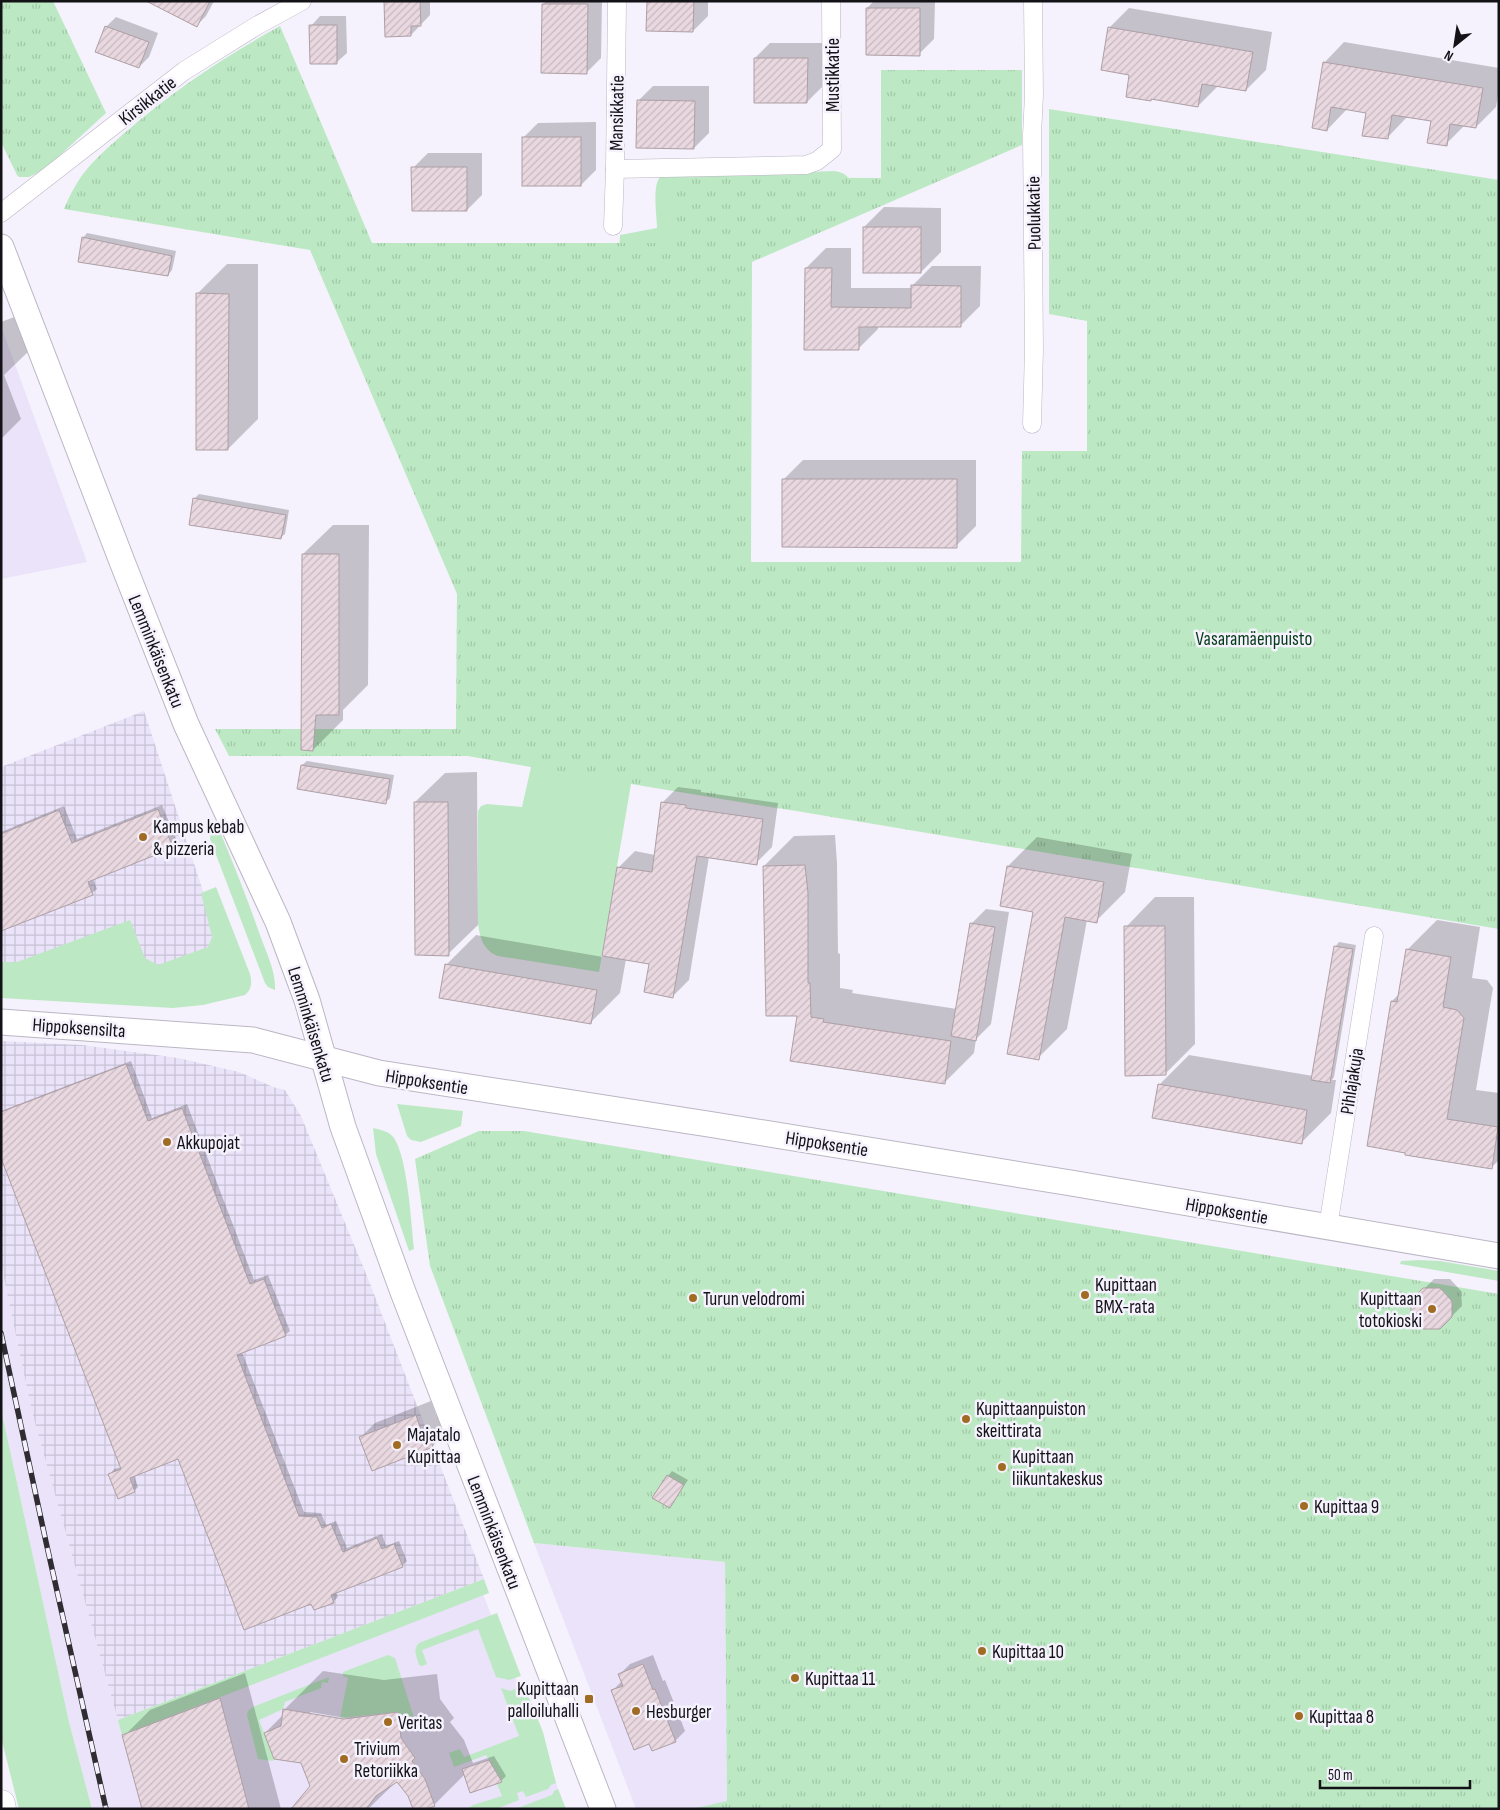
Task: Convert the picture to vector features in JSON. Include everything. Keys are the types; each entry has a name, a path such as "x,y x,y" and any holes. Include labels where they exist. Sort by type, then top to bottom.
{"highway":[{"path":"1,1804 2,1809"}],"street":[{"name":"Kirsikkatie","path":"1,213 184,71 258,25 302,1"},
{"name":"Mansikkatie","path":"613,226 616,169 617,1"},
{"name":"Mustikkatie","path":"616,169 806,165 817,161 832,149 831,1"},
{"name":"Puolukkatie","path":"1032,424 1034,349 1033,1"},
{"name":"Lemminkäisenkatu","path":"1,247 186,724 286,943 307,1000 343,1127 403,1292 603,1809"},
{"name":"Pihlajakuja","path":"1328,1227 1374,936"},
{"name":"Hippoksensilta","path":"1,1022 156,1033"},
{"name":"Hippoksentie","path":"156,1033 254,1040 380,1073 728,1127 1499,1256"}],"shaded area":[{"path":"1,326 87,562 1,579"},
{"path":"144,711 221,946 150,974 1,965 1,767"},
{"path":"1,1041 82,1045 178,1058 239,1072 273,1087 285,1090 301,1116 369,1281 484,1579 118,1720 32,1412 1,1264"},
{"path":"1,1264 32,1412 118,1720 478,1581 566,1809 92,1809 69,1722 1,1409"},
{"path":"534,1543 725,1562 727,1802 692,1809 636,1809"}],"green space":[{"path":"1,1 53,1 106,113 45,169 29,177 19,177 17,175 1,142"},
{"name":"Vasaramäenpuisto","path":"280,26 372,243 673,243 674,177 881,178 881,70 1022,70 1022,145 752,262 751,562 1021,562 1022,451 1087,451 1087,321 1049,314 1049,109 1499,180 1499,929 469,756 229,756 215,729 456,729 457,594 310,250 64,209 74,188 87,169 128,130 201,74"},
{"path":"834,171 844,174 851,181 729,252 619,250 620,235 657,228 656,192 662,175"},
{"path":"426,743 794,811 631,784 599,972 498,956 489,951 480,934 478,924 478,811 481,806 487,804 522,807 531,767 468,756 229,756 232,751"},
{"path":"218,827 270,962 275,990 268,987 265,983 210,839 211,832"},
{"path":"216,887 250,974 251,986 245,995 203,1005 173,1008 1,998 1,962 17,962 130,920 145,958 158,965 208,947 212,937 201,893"},
{"path":"397,1104 463,1111 461,1126 421,1142 411,1140 407,1136"},
{"path":"373,1128 385,1131 394,1138 403,1161 414,1249 409,1251 376,1154"},
{"name":"Kupittaan liikuntakeskus","path":"479,1131 524,1131 1499,1294 1499,1809 692,1809 727,1801 725,1562 534,1543 430,1266 415,1159"},
{"path":"1401,1261 1440,1261 1499,1271 1499,1281 1400,1264"},
{"path":"1,1409 69,1722 92,1809 19,1809 1,1737"},
{"path":"484,1579 489,1593 122,1735 118,1720"},
{"path":"497,1613 521,1676 509,1680 496,1677 478,1629 422,1650 427,1664 419,1665 415,1651 419,1643"},
{"path":"388,1655 395,1658 416,1724 400,1730 398,1712 340,1718 348,1678 343,1676 343,1672"},
{"path":"329,1677 328,1683 322,1682 321,1688 285,1702 283,1709 259,1720 274,1759 273,1761 258,1759 247,1715 248,1711 253,1707"},
{"path":"524,1685 543,1732 556,1783 548,1789 526,1797 523,1791 517,1793 519,1800 496,1809 467,1809 473,1805 502,1796 497,1784 502,1781 486,1755 454,1767 449,1753 460,1749 464,1757 519,1736 501,1688 510,1691"},
{"path":"558,1789 566,1809 515,1809 552,1795"}],"building":[{"path":"146,1 210,1 197,27"},
{"path":"384,1 420,1 421,26 411,26 411,36 385,37"},
{"path":"647,1 694,1 693,32 646,31"},
{"path":"542,4 588,4 587,74 541,73"},
{"path":"866,8 920,8 920,56 866,55"},
{"path":"309,25 337,25 337,64 310,64"},
{"path":"105,26 149,42 139,68 95,52"},
{"path":"1108,27 1253,52 1246,91 1202,84 1198,107 1126,97 1129,75 1101,70"},
{"path":"754,58 808,58 807,103 754,103"},
{"path":"1323,62 1483,88 1476,128 1450,124 1447,146 1427,143 1431,121 1392,115 1388,139 1362,136 1366,113 1331,107 1327,131 1312,128"},
{"path":"637,100 695,101 694,149 636,148"},
{"path":"522,137 581,137 581,186 522,186"},
{"path":"411,167 467,167 467,211 412,211"},
{"path":"863,227 921,227 921,273 863,273"},
{"path":"82,237 172,256 168,276 78,262"},
{"path":"805,268 832,268 831,307 911,308 911,285 961,286 961,327 859,327 859,350 804,350"},
{"path":"196,293 229,294 228,450 196,450"},
{"path":"782,479 957,479 957,548 782,547"},
{"path":"193,498 286,515 281,539 189,525"},
{"path":"302,554 339,554 339,715 316,715 313,751 301,750"},
{"path":"301,765 390,779 386,804 297,789"},
{"path":"414,802 448,802 449,956 415,955"},
{"path":"661,802 686,805 686,808 763,819 757,865 697,856 673,998 644,992 649,964 602,956 617,867 652,872"},
{"path":"158,809 173,848 88,882 93,895 1,931 1,834 59,810 72,843"},
{"path":"805,865 808,893 808,983 810,983 811,1017 824,1019 823,1022 951,1041 945,1084 790,1061 797,1016 766,1016 763,866"},
{"path":"1007,866 1104,882 1097,923 1065,917 1039,1060 1007,1054 1033,912 1000,906"},
{"path":"970,923 995,927 976,1041 951,1036"},
{"path":"1124,926 1165,926 1166,1075 1125,1076"},
{"path":"1334,946 1353,949 1330,1083 1311,1080"},
{"path":"1406,949 1451,957 1443,1007 1457,1010 1464,1018 1447,1119 1498,1127 1492,1169 1405,1155 1405,1153 1367,1146 1391,1001 1397,1002"},
{"path":"445,964 597,990 591,1024 439,998"},
{"path":"126,1064 148,1121 182,1108 250,1284 264,1279 286,1336 237,1355 299,1516 317,1517 322,1528 331,1524 343,1552 377,1538 382,1549 394,1544 403,1567 331,1595 334,1603 314,1610 311,1604 244,1630 178,1459 130,1478 135,1492 118,1499 108,1474 121,1469 1,1158 1,1112"},
{"path":"1158,1084 1307,1110 1302,1144 1152,1118"},
{"name":"Kupittaan totokioski","path":"1423,1288 1440,1288 1452,1301 1452,1317 1440,1329 1423,1329 1411,1317 1411,1300"},
{"path":"416,1415 421,1430 426,1428 433,1447 372,1471 359,1437"},
{"path":"667,1475 684,1485 670,1508 652,1498"},
{"path":"643,1664 676,1742 652,1751 649,1744 634,1750 611,1690 623,1686 618,1674"},
{"path":"220,1698 249,1809 142,1809 122,1735"},
{"name":"Trivium Retoriikka","path":"283,1709 344,1719 398,1712 401,1738 415,1758 412,1761 425,1779 435,1806 427,1809 413,1809 408,1796 397,1782 376,1796 366,1809 291,1809 310,1786 301,1763 274,1759 264,1733 281,1726"},
{"path":"489,1760 502,1782 470,1793 462,1769"}],"railway":[{"path":"1,1333 106,1809"}],"place":[{"name":"Kampus kebab & pizzeria","path":"143,837"},
{"name":"Akkupojat","path":"167,1142"},
{"name":"Kupittaan BMX-rata","path":"1085,1295"},
{"name":"Turun velodromi","path":"693,1298"},
{"name":"Kupittaan totokioski","path":"1432,1309"},
{"name":"Kupittaanpuiston skeittirata","path":"966,1419"},
{"name":"Majatalo Kupittaa","path":"397,1445"},
{"name":"Kupittaan liikuntakeskus","path":"1002,1467"},
{"name":"Kupittaa 9","path":"1304,1506"},
{"name":"Kupittaa 10","path":"982,1651"},
{"name":"Kupittaa 11","path":"795,1678"},
{"name":"Kupittaan palloiluhalli","path":"589,1699"},
{"name":"Hesburger","path":"636,1711"},
{"name":"Kupittaa 8","path":"1299,1716"},
{"name":"Veritas","path":"388,1722"},
{"name":"Trivium Retoriikka","path":"344,1759"}]}
